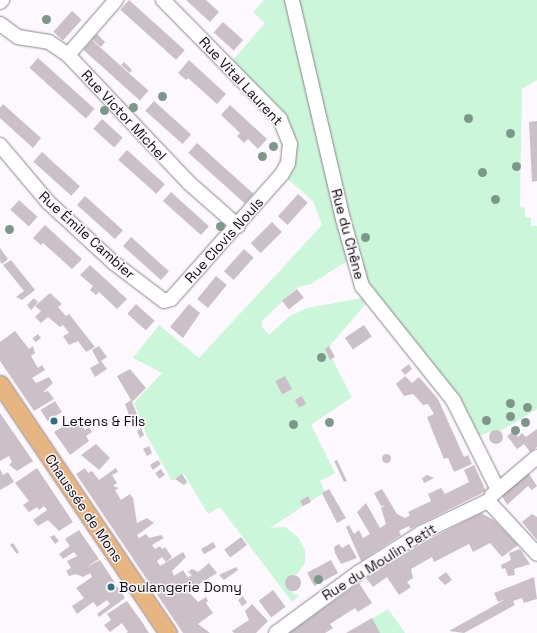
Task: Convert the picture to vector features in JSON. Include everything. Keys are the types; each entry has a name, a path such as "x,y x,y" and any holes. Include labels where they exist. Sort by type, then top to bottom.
{"main road":[{"name":"Chaussée de Mons","path":"0,384 168,633"}],"street":[{"path":"68,55 116,0"},
{"name":"Rue Vital Laurent","path":"163,0 280,119 290,144 288,163 282,174"},
{"name":"Rue du Chêne","path":"292,0 343,219 362,286 453,400 497,488"},
{"name":"Rue Victor Michel","path":"0,24 18,37 49,42 68,55 189,183 238,226"},
{"name":"Rue Émile Cambier","path":"0,145 58,213 114,263 164,301"},
{"name":"Rue Clovis Nouls","path":"164,301 171,299 238,226 282,174"},
{"path":"537,457 497,488 488,501 537,554"},
{"name":"Rue du Moulin Petit","path":"276,633 358,573 420,533 488,501"}],"green space":[{"path":"264,0 537,0 537,80 522,89 520,207 525,208 525,217 531,218 531,226 537,226 537,409 492,436 490,432 473,438 370,299 327,349 352,397 311,425 335,473 320,481 325,492 270,528 285,527 298,537 305,550 305,563 298,573 286,580 293,593 299,596 292,602 220,507 208,514 184,474 172,481 147,436 134,403 162,373 133,358 159,325 199,358 322,225 313,201 282,174 288,137 228,66 265,23 253,12","holes":["352,258 362,286 362,298 307,308 290,316 269,335 262,327 262,321 298,287 311,284"]},
{"path":"388,609 405,633 349,632"}],"building":[{"path":"129,0 185,50 176,60 120,10"},
{"path":"186,0 206,0 219,12 210,22"},
{"path":"72,11 82,20 63,41 53,32"},
{"path":"223,22 243,40 234,50 214,32"},
{"path":"97,34 105,42 101,47 92,39"},
{"path":"92,40 148,91 140,101 83,50"},
{"path":"38,58 94,109 86,119 29,68"},
{"path":"189,60 226,94 217,104 188,78 186,80 178,73"},
{"path":"124,62 132,70 130,73 121,65"},
{"path":"154,101 191,134 182,144 145,111"},
{"path":"3,104 41,138 33,148 0,118 0,108"},
{"path":"230,105 267,139 258,149 248,139 244,143 237,136 240,133 221,115"},
{"path":"102,119 123,138 114,147 93,129"},
{"path":"537,121 537,181 532,182 529,122"},
{"path":"197,143 253,194 245,204 188,153"},
{"path":"127,150 165,184 156,194 118,160"},
{"path":"42,152 80,186 71,196 33,162"},
{"path":"171,192 209,226 201,235 163,201"},
{"path":"298,194 308,203 288,225 278,216"},
{"path":"85,196 123,230 115,239 77,205"},
{"path":"19,200 38,217 29,226 10,210"},
{"path":"272,222 282,232 261,253 251,243"},
{"path":"45,225 82,259 72,269 43,243 41,245 33,238"},
{"path":"131,237 169,271 161,280 123,246"},
{"path":"0,248 8,259 2,264 0,261"},
{"path":"244,249 254,258 234,280 224,271"},
{"path":"11,260 35,290 22,300 16,297 24,291 3,265"},
{"path":"90,265 127,299 117,309 99,292 96,295 90,290 93,286 80,275"},
{"path":"216,276 227,285 208,308 197,299"},
{"path":"297,289 304,298 289,309 282,301"},
{"path":"50,293 62,304 58,307 66,316 69,314 95,347 86,352 78,341 69,345 63,336 69,333 63,325 60,327 48,317 41,323 35,317 41,311 35,306"},
{"path":"34,298 38,302 31,310 27,305"},
{"path":"136,304 155,321 146,330 127,314"},
{"path":"189,304 200,313 183,338 170,327"},
{"path":"364,325 372,337 353,349 345,338"},
{"path":"15,331 29,349 33,346 35,353 31,356 38,368 42,365 45,370 32,378 36,383 49,377 53,383 43,392 48,391 54,399 34,411 0,361 0,342"},
{"path":"38,334 41,338 35,342 32,338"},
{"path":"99,346 107,357 101,361 107,369 95,377 90,368 99,363 92,350"},
{"path":"329,346 335,357 330,360 325,349"},
{"path":"409,364 412,369 405,375 401,370"},
{"path":"130,369 146,388 132,402 137,414 130,418 125,404 131,400 117,376"},
{"path":"285,376 292,389 282,394 275,381"},
{"path":"405,376 412,383 419,377 438,399 464,457 468,455 472,464 454,472 448,458 444,459 427,417 434,414 428,404 423,405 413,394 404,396 396,384"},
{"path":"302,396 306,404 299,408 295,400"},
{"path":"55,401 62,412 47,421 41,410"},
{"path":"0,413 33,461 17,471 9,465 12,462 9,456 0,461"},
{"path":"77,418 85,430 89,427 92,432 86,436 89,441 70,455 54,432"},
{"path":"141,428 144,435 140,438 137,431"},
{"path":"537,429 537,447 530,452 524,444 517,449 507,436 514,431 518,437 522,433 526,437"},
{"path":"496,430 501,432 503,437 501,442 496,444 491,442 489,437 491,432"},
{"path":"96,444 110,458 99,470 81,455"},
{"path":"149,446 152,453 147,456 143,449"},
{"path":"384,454 388,454 390,458 388,462 384,462 382,460 382,456"},
{"path":"158,460 161,464 153,470 150,465"},
{"path":"337,460 347,481 344,482 334,461"},
{"path":"474,465 486,491 410,529 409,526 399,531 401,535 361,561 346,527 349,525 354,534 359,530 363,538 370,534 357,512 366,503 380,528 386,524 381,508 385,505 381,506 374,493 382,489 397,514 405,518 410,515 408,512 431,501 428,494 441,488 445,494 469,482 464,470"},
{"path":"37,468 73,522 59,531 48,520 38,526 33,520 47,510 44,506 39,510 37,507 29,512 23,505 29,501 15,483"},
{"path":"85,468 88,473 92,471 99,480 116,468 118,472 112,475 117,483 113,486 119,488 115,490 121,500 130,494 133,498 137,523 147,518 154,523 137,535 139,538 146,534 149,538 161,535 164,538 152,545 155,549 160,546 162,549 165,547 172,557 166,562 162,557 157,561 160,566 183,552 186,557 172,571 174,576 183,570 188,578 192,575 188,572 192,569 198,572 209,563 217,573 188,591 198,602 206,597 208,601 206,603 213,613 198,624 210,633 183,633 76,474"},
{"path":"0,469 3,475 8,472 14,482 0,490"},
{"path":"161,469 165,475 159,479 155,473"},
{"path":"527,471 537,486 532,490 528,486 507,505 501,494"},
{"path":"182,474 187,482 184,485 175,479"},
{"path":"427,475 434,478 424,483 422,478"},
{"path":"329,489 346,518 337,523 322,493"},
{"path":"308,496 311,502 303,506 300,501"},
{"path":"481,513 494,520 518,545 502,557 490,543 473,552 469,544 434,562 432,557 411,569 413,578 407,582 411,587 399,595 387,577 373,587 366,578 424,542"},
{"path":"532,514 537,517 537,540 522,522"},
{"path":"79,530 99,559 85,568 100,560 125,598 99,617 97,614 110,604 107,600 97,607 93,602 77,614 72,606 84,598 76,588 92,577 90,573 83,577 76,574 69,576 66,571 71,568 67,561 77,556 74,552 63,559 59,554 70,546 65,539"},
{"path":"54,535 59,541 55,544 50,537"},
{"path":"241,537 247,545 230,558 224,550"},
{"path":"213,542 216,547 204,554 201,549"},
{"path":"13,543 19,552 17,554 10,545"},
{"path":"339,544 342,548 349,544 357,558 341,564 335,553 334,547"},
{"path":"520,549 530,564 514,569 515,575 508,576 505,568 502,569 501,565 511,560 509,553"},
{"path":"331,560 338,573 314,586 307,573"},
{"path":"236,567 238,570 224,580 219,575"},
{"path":"446,572 452,580 445,585 438,578"},
{"path":"290,575 296,575 301,580 299,589 296,591 290,591 285,586 285,580"},
{"path":"534,577 537,599 524,603 522,598 513,601 515,605 464,633 449,631 506,599 498,602 494,593"},
{"path":"359,583 372,603 358,612 355,608 330,624 333,628 325,633 289,633"},
{"path":"273,590 286,607 271,618 259,601"},
{"path":"243,596 247,603 242,606 238,600"},
{"path":"127,601 149,633 126,633 128,632 122,623 110,632 104,625 111,620 107,614"},
{"path":"252,604 268,621 256,633 234,633 232,631 249,620 245,611"},
{"path":"372,618 380,633 346,633"}],"place":[{"name":"Letens & Fils","path":"54,421"},
{"name":"Boulangerie Domy","path":"111,587"}]}
